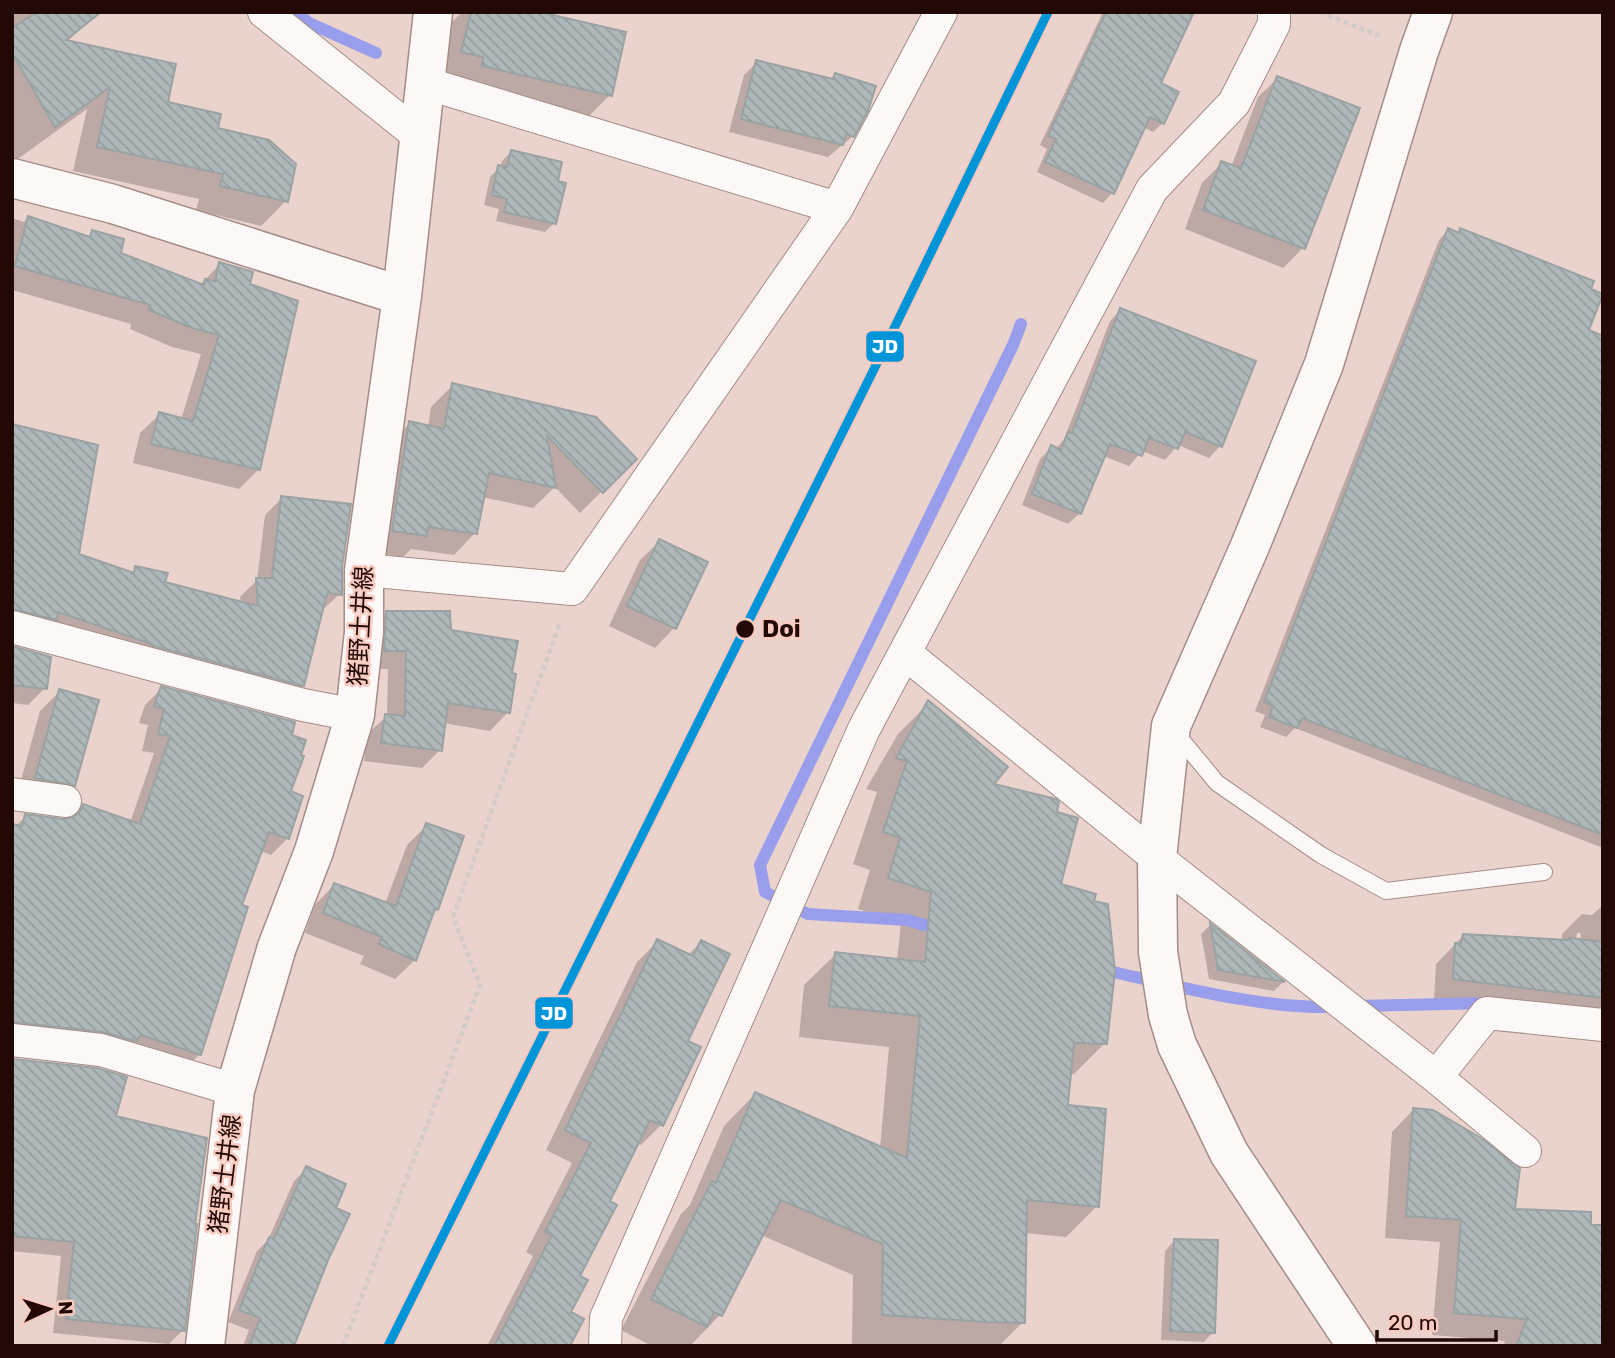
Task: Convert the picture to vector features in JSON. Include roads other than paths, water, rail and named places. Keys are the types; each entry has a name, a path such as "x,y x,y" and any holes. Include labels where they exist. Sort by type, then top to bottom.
{"street":[{"path":"264,12 419,136"},
{"name":"猪野土井線","path":"205,1346 235,1090 277,947 314,851 355,715 364,632 364,570 402,296 433,12"},
{"path":"364,570 572,589 837,208 941,12"},
{"path":"605,1346 606,1318 864,729 1152,189 1234,103 1274,24 1274,12"},
{"path":"1357,1346 1229,1153 1177,1045 1168,1015 1158,952 1157,858 1171,726 1250,546 1324,364 1433,12"},
{"path":"425,83 837,208"},
{"path":"12,178 113,204 402,296"},
{"path":"12,627 303,705 355,715"},
{"path":"905,653 1525,1151"},
{"path":"12,794 65,801"},
{"path":"1436,1077 1488,1013 1603,1025"},
{"path":"12,1040 100,1050 235,1090"}],"lane":[{"path":"1171,726 1217,783 1321,855 1386,891 1544,872"}],"waterway":[{"path":"296,12 309,23 376,53"},
{"path":"942,930 907,920 808,914 765,892 760,865 1021,324"},
{"path":"1099,969 1247,1000 1307,1007 1336,1007"},
{"path":"1357,1006 1490,1003"}],"place":[{"name":"Doi","path":"745,629"}]}
